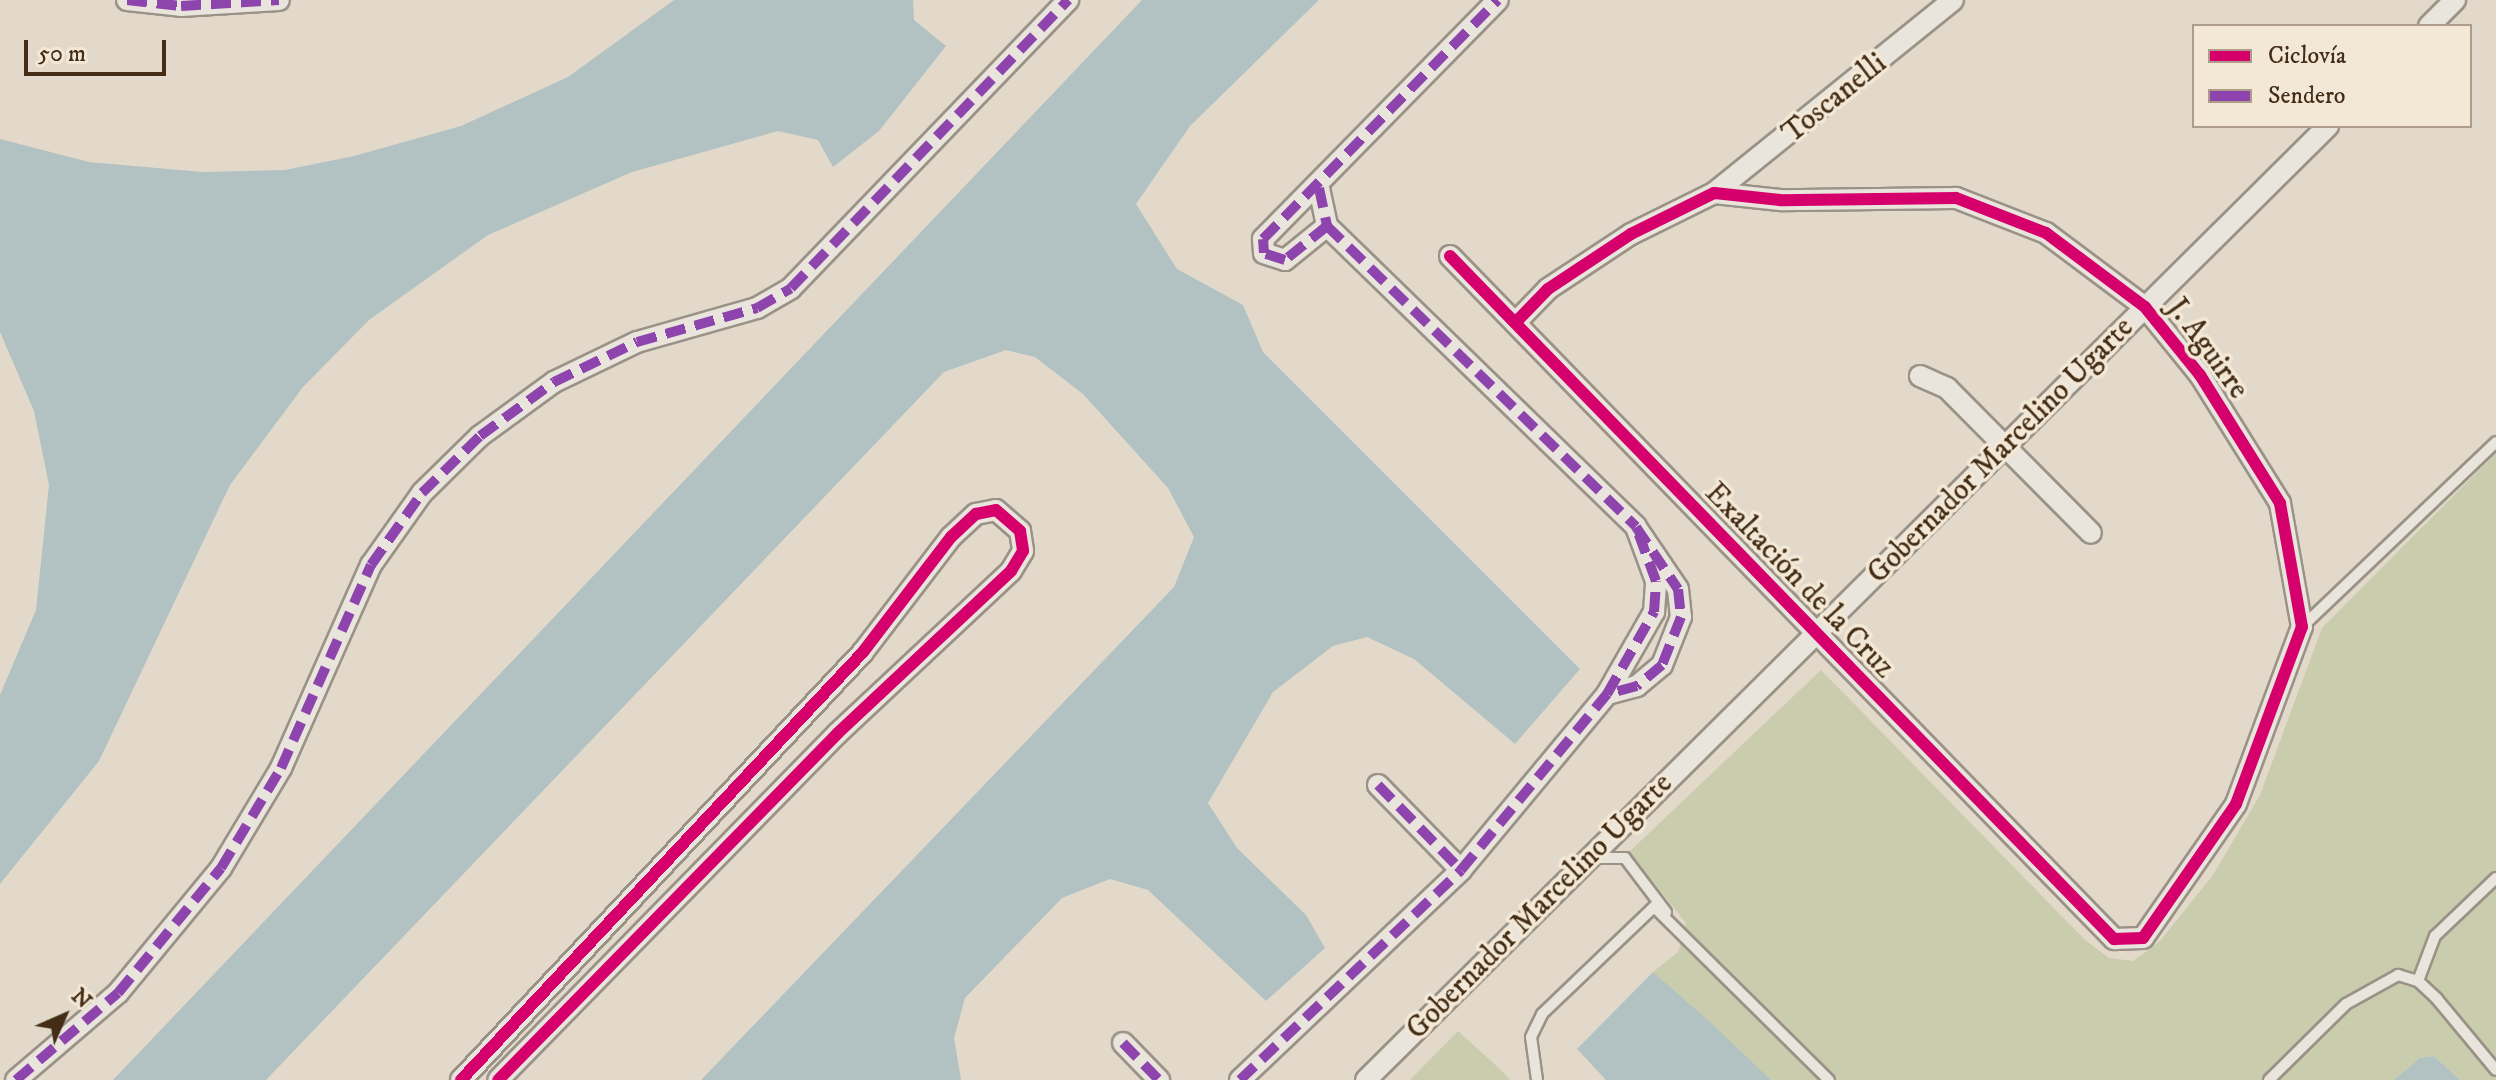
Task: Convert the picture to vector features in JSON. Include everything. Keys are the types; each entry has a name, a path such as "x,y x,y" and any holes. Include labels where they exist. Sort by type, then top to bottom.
{"street":[{"path":"127,0 181,6 279,0"},
{"path":"16,1080 118,993 221,868 281,768 371,565 450,464 512,410 595,361 673,328 757,308 791,288 1068,0"},
{"path":"1327,226 1285,260 1264,253 1263,239 1319,188 1498,0"},
{"name":"Toscanelli","path":"1714,193 1953,0"},
{"path":"2431,24 2455,0"},
{"name":"Gobernador Marcelino Ugarte","path":"1366,1080 2004,451 2326,128"},
{"path":"1319,188 1327,226 1636,527 1678,589 1681,617 1662,665 1637,686 1607,694"},
{"path":"1515,323 1548,289 1631,234 1714,193"},
{"name":"J. Aguirre","path":"1714,193 1780,200 1956,198 2046,233 2145,307 2200,375 2280,503 2302,627"},
{"name":"Exaltación de la Cruz","path":"1450,256 1815,636 2114,939 2143,938 2236,804 2302,627"},
{"path":"1920,376 1947,388 2004,451 2091,533"},
{"path":"461,1080 714,814 976,514 996,510 1020,531 1023,551 1011,571 736,837 498,1080"},
{"path":"1240,1080 1461,870 1607,694 1654,612 1656,581 1636,527"},
{"path":"1378,785 1461,870"},
{"path":"714,814 736,837"},
{"path":"1123,1043 1159,1080"}],"lane":[{"path":"2302,627 2496,442"},
{"path":"1589,859 1625,858 1666,912 1829,1080"},
{"path":"2418,981 2435,936 2496,878"},
{"path":"1537,1080 1531,1037 1542,1014 1644,909 1666,912"},
{"path":"2269,1080 2380,981 2418,981 2496,1070"}],"green space":[{"path":"2496,453 2496,1080 2460,1080 2434,1056 2420,1058 2394,1080 1771,1080 1653,972 1678,952 1686,923 1629,852 1821,670 2085,940 2109,958 2133,961 2160,941 2213,875 2260,795 2322,628"},
{"path":"1458,1031 1501,1070 1510,1080 1410,1080"}],"shaded area":[{"path":"674,0 913,0 914,20 946,46 879,131 833,167 818,140 778,131 632,172 488,235 369,320 303,387 230,485 99,761 0,884 0,695 36,610 49,485 34,411 0,332 0,139 89,162 202,172 285,170 354,156 461,126 568,77"},
{"path":"1142,0 1319,0 1190,126 1136,204 1177,269 1243,305 1263,352 1580,669 1515,744 1414,659 1367,637 1333,646 1273,692 1208,803 1237,848 1306,915 1325,948 1266,1001 1148,890 1110,879 1062,898 965,998 954,1038 961,1080 701,1080 1174,587 1194,537 1168,488 1083,394 1035,357 1006,350 944,372 266,1080 113,1080"},
{"path":"1653,972 1771,1080 1606,1080 1577,1049"},
{"path":"2434,1056 2460,1080 2394,1080 2420,1058"}],"marked path":[{"path":"127,0 181,6 279,0"},
{"path":"16,1080 118,993 221,868 281,768 371,565 422,493 480,436 554,382 637,342 757,308 791,288 1068,0"},
{"path":"1327,226 1285,260 1264,253 1263,239 1498,0"},
{"path":"1319,188 1327,226 1636,527"},
{"path":"1240,1080 1461,870 1607,694 1654,612 1656,581 1636,527 1678,589 1681,617 1662,665 1637,686 1607,694"},
{"path":"1378,785 1461,870"},
{"path":"1123,1043 1159,1080"}],"cycle path":[{"path":"1450,256 2114,939 2143,938 2236,804 2302,627 2280,503 2200,375 2145,307 2046,233 1956,198 1780,200 1714,193 1631,234 1548,289 1515,323"},
{"path":"461,1080 863,652 951,537 976,514 996,510 1020,531 1023,551 1011,571 837,734 498,1080"}]}
